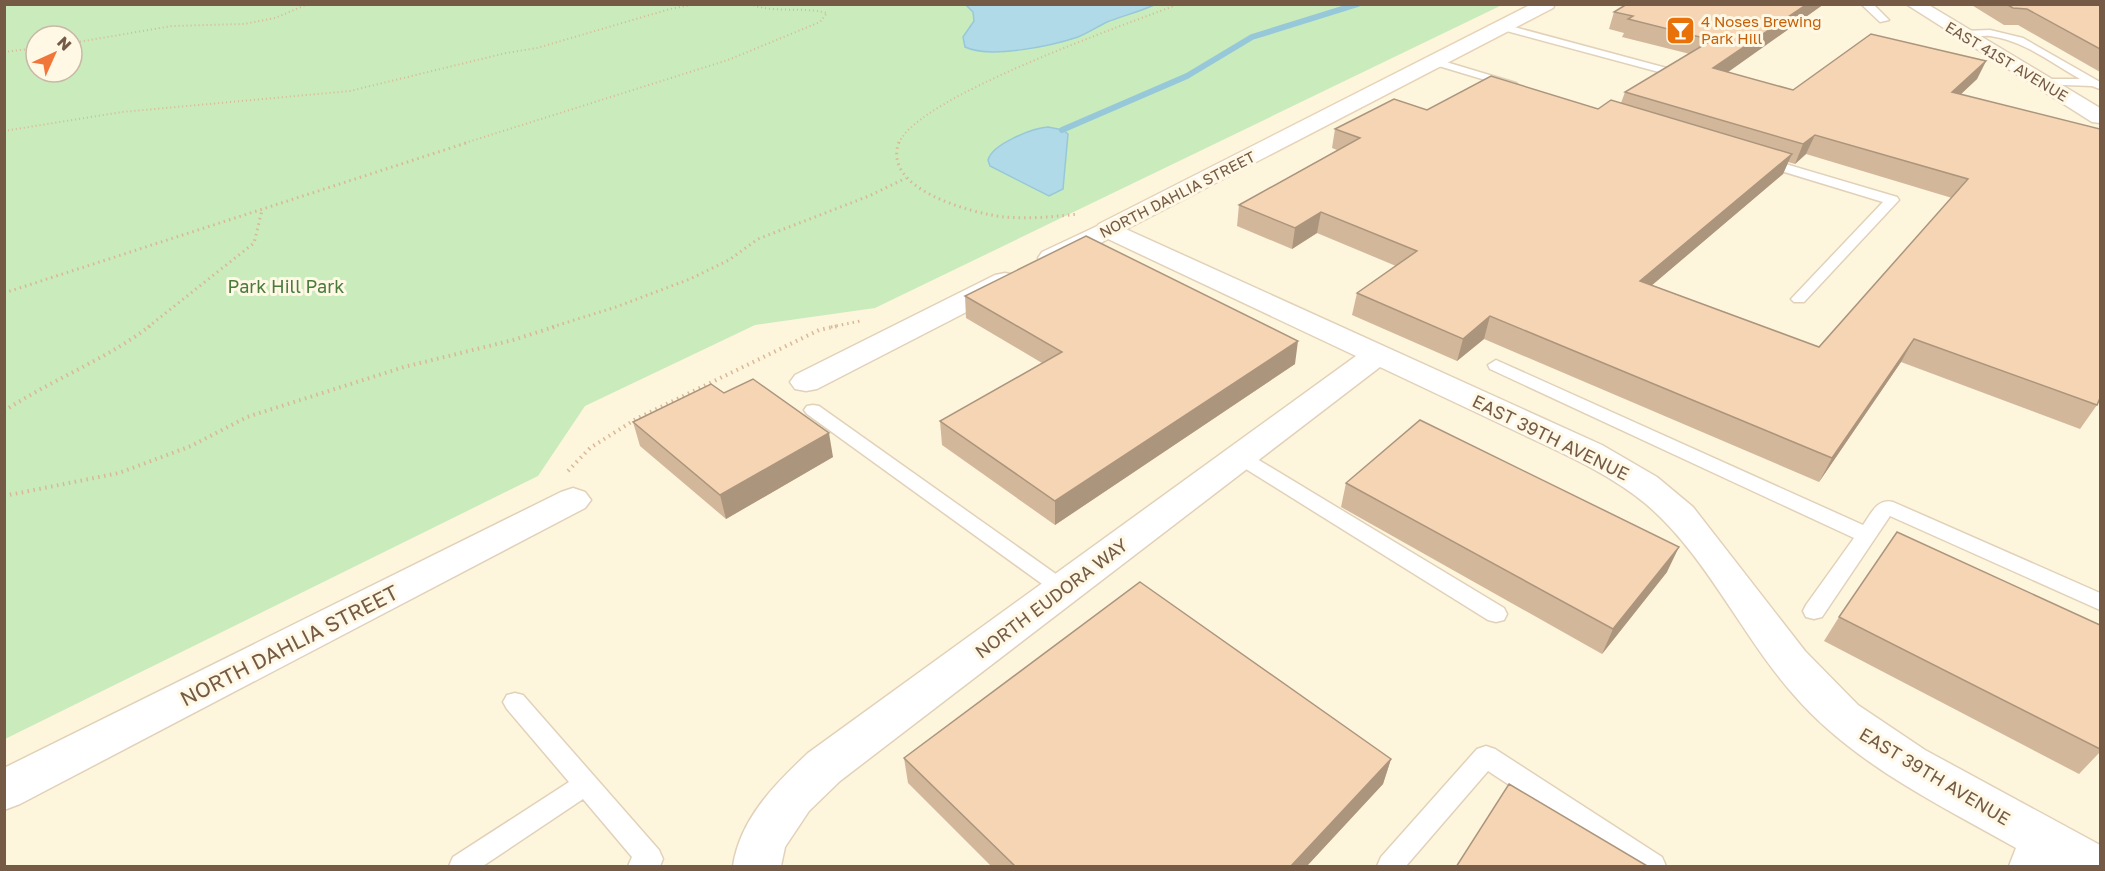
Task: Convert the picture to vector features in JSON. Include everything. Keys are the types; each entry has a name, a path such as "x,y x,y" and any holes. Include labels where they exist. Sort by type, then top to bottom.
{"street":[{"name":"NORTH DAHLIA STREET","path":"806,382 1547,4"},
{"name":"EAST 41ST AVENUE","path":"1914,4 2100,117"},
{"name":"EAST 39TH AVENUE","path":"1108,229 1590,453 1628,473 1662,499 1691,527 1764,630 1796,670 1860,733 2038,853 2094,867"},
{"name":"NORTH EUDORA WAY","path":"757,867 762,840 793,797 824,767 1377,355"},
{"name":"NORTH DAHLIA STREET","path":"4,790 570,487"}],"lane":[{"path":"1864,4 1874,9 1884,20"},
{"path":"1503,27 1670,72"},
{"path":"1963,33 1990,33 2019,40 2098,85"},
{"path":"1436,62 1528,90"},
{"path":"2042,82 2098,85"},
{"path":"1744,156 1892,200 1799,299"},
{"path":"1496,365 1866,535"},
{"path":"813,410 1063,589"},
{"path":"1240,457 1496,614"},
{"path":"1814,611 1886,507 2100,602"},
{"path":"516,702 650,859 641,867"},
{"path":"1390,867 1486,756 1653,867"},
{"path":"462,867 586,784"}],"path":[{"path":"84,41 172,26 244,24 275,18 308,4"},
{"path":"4,131 122,112 350,91 537,48 670,9 695,4"},
{"path":"4,293 728,60 820,22 827,14 818,10 765,11 750,4"},
{"path":"1081,213 1054,217 1004,218 953,205 919,189 906,178 897,160 900,139 917,120 929,112 1036,61 1179,4"},
{"path":"4,52 24,50"},
{"path":"4,496 119,473 191,446 247,417 404,367 513,340 616,307 690,279 729,261 758,239 869,196 906,178"},
{"path":"4,411 36,391 126,344 189,297 254,243 262,209"},
{"path":"570,487 590,448 636,419 819,330 859,321 917,326"}],"green space":[{"name":"Park Hill Park","path":"5,5 1502,5 875,308 755,325 585,406 538,476 5,739"}],"water":[{"path":"966,5 1154,5 1107,22 1066,41 1021,50 989,52 965,47 963,37 974,21 973,12"},
{"path":"1048,127 1063,130 1068,134 1063,189 1049,196 990,166 988,160 997,148 1023,134"}],"building":[{"path":"1627,4 1807,4 1713,68 1793,90 1871,34 1986,61 1952,92 2100,129 2100,398 2097,405 1914,339 1832,458 1490,316 1463,339 1357,293 1417,251 1321,212 1295,228 1239,205 1360,138 1335,129 1394,99 1427,110 1491,76 1598,109 1611,100 1792,154 1640,281 1819,347 1968,179 1815,135 1803,144 1625,92 1712,40 1628,19 1633,16 1614,12"},
{"path":"2006,4 2100,4 2100,49 2027,9 2013,8"},
{"path":"1086,236 1298,341 1055,501 940,421 1062,352 965,296"},
{"path":"753,379 829,433 720,495 633,422 711,384 724,393"},
{"path":"1420,420 1679,547 1613,629 1346,483"},
{"path":"1897,532 2100,625 2100,749 1839,617"},
{"path":"1140,582 1391,759 1290,867 1016,867 904,758"},
{"path":"1509,784 1649,867 1456,867"}],"waterway":[{"path":"1062,130 1187,76 1252,37 1358,4"}],"place":[{"name":"4 Noses Brewing Park Hill","path":"1680,30"}]}
